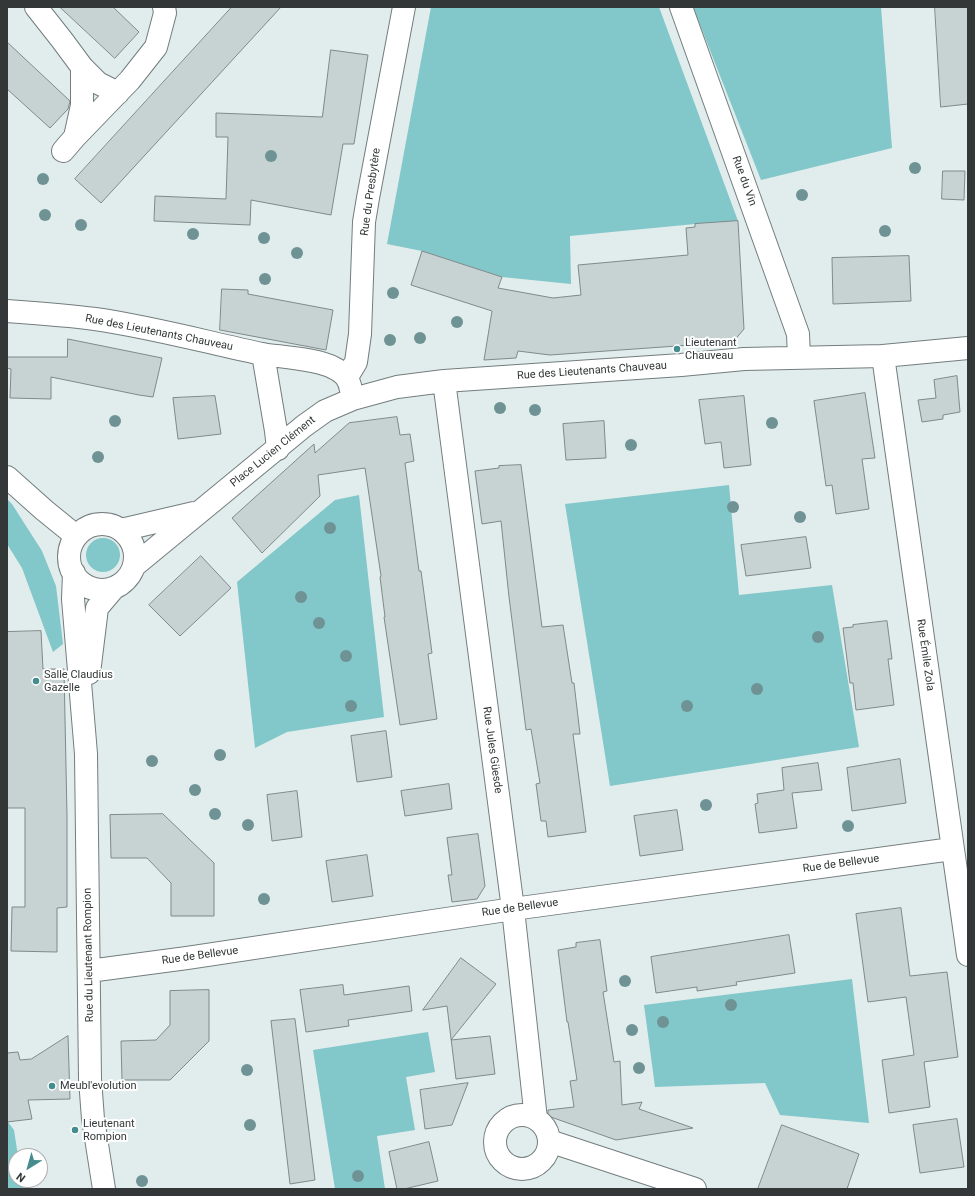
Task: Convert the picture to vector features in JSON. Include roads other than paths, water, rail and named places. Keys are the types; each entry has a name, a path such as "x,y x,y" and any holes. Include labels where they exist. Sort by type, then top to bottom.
{"street":[{"path":"36,7 82,67 98,83 118,93"},
{"path":"82,67 82,105 69,144 130,80 156,47 165,13 164,7"},
{"name":"Rue du Presbytère","path":"347,377 356,362 360,334 364,222 404,7"},
{"name":"Rue du Vin","path":"681,7 798,334 799,357"},
{"name":"Rue des Lieutenants Chauveau","path":"7,311 55,314 150,329 263,354 320,363 332,367 347,377"},
{"name":"Rue des Lieutenants Chauveau","path":"353,399 397,387 444,381 744,359 883,356 968,348"},
{"path":"263,354 278,449"},
{"name":"Rue Émile Zola","path":"883,356 968,955"},
{"path":"347,377 350,382 353,399"},
{"name":"Rue Jules Güesde","path":"444,381 513,909 536,1119"},
{"name":"Place Lucien Clément","path":"114,588 123,583 130,575 134,566 198,512 278,449 304,426 325,411 338,404 353,399"},
{"path":"7,477 76,536"},
{"name":"Place Lucien Clément","path":"121,530 198,512"},
{"path":"114,588 96,590 79,580 70,564 70,554 76,536 93,525 103,524 121,530 128,537 133,546 135,556 134,566"},
{"name":"Rue du Lieutenant Rompion","path":"74,573 74,599 86,754 90,1079 93,1119 104,1189"},
{"name":"Rue du Lieutenant Rompion","path":"84,720 97,608 114,588"},
{"name":"Rue de Bellevue","path":"89,971 187,958 513,909 952,848"},
{"path":"519,1116 527,1116 536,1119 545,1128 549,1141 545,1158 531,1168 513,1168 500,1157 496,1148 498,1131 503,1124 510,1118 519,1116"},
{"path":"549,1141 695,1189"}],"place":[{"name":"Lieutenant Chauveau","path":"677,349"},
{"name":"Salle Claudius Gazelle","path":"36,681"},
{"name":"Meubl'evolution","path":"52,1086"},
{"name":"Lieutenant Rompion","path":"75,1130"}]}
